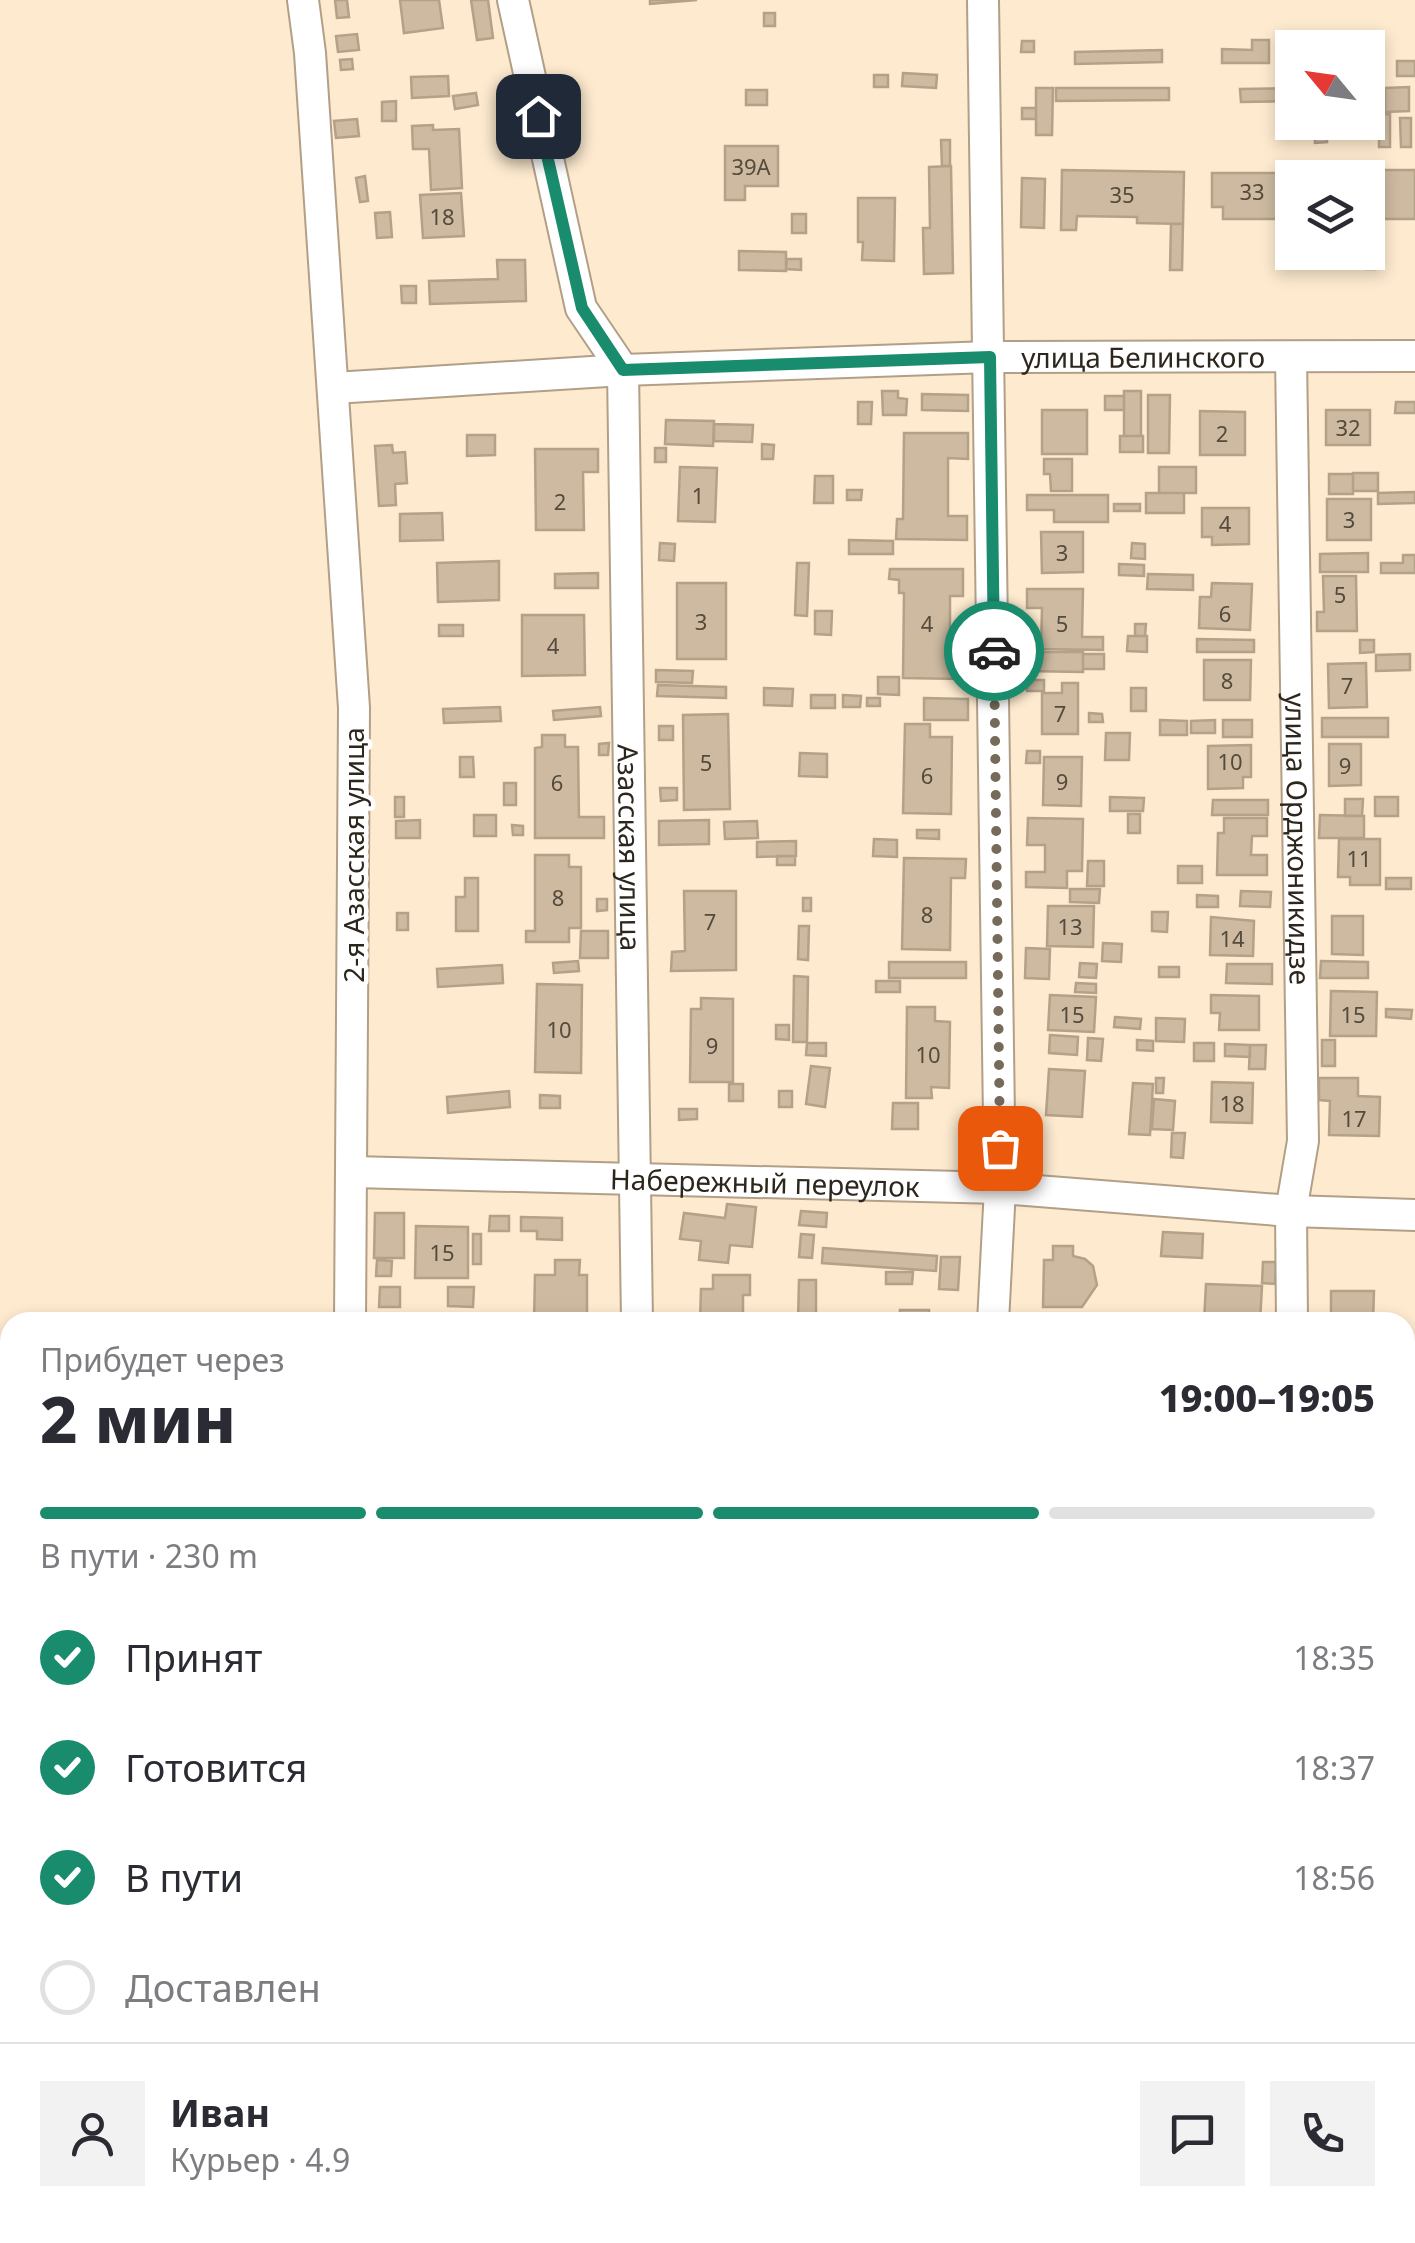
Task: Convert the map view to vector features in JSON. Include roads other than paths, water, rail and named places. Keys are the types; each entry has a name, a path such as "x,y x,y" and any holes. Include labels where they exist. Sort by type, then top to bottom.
{"street":[{"name":"2-я Азасская улица","path":"303,0 310,53 354,708 350,1312"},
{"path":"513,0 582,308 623,370"},
{"path":"983,0 1000,1188 994,1312"},
{"name":"улица Белинского","path":"334,388 623,370 990,357 1415,356"},
{"name":"улица Орджоникидзе","path":"1292,357 1303,1141 1290,1211 1292,1312"},
{"name":"Азасская улица","path":"623,370 638,1312"},
{"name":"Набережный переулок","path":"353,1172 1000,1188 1290,1211 1415,1215"}]}
